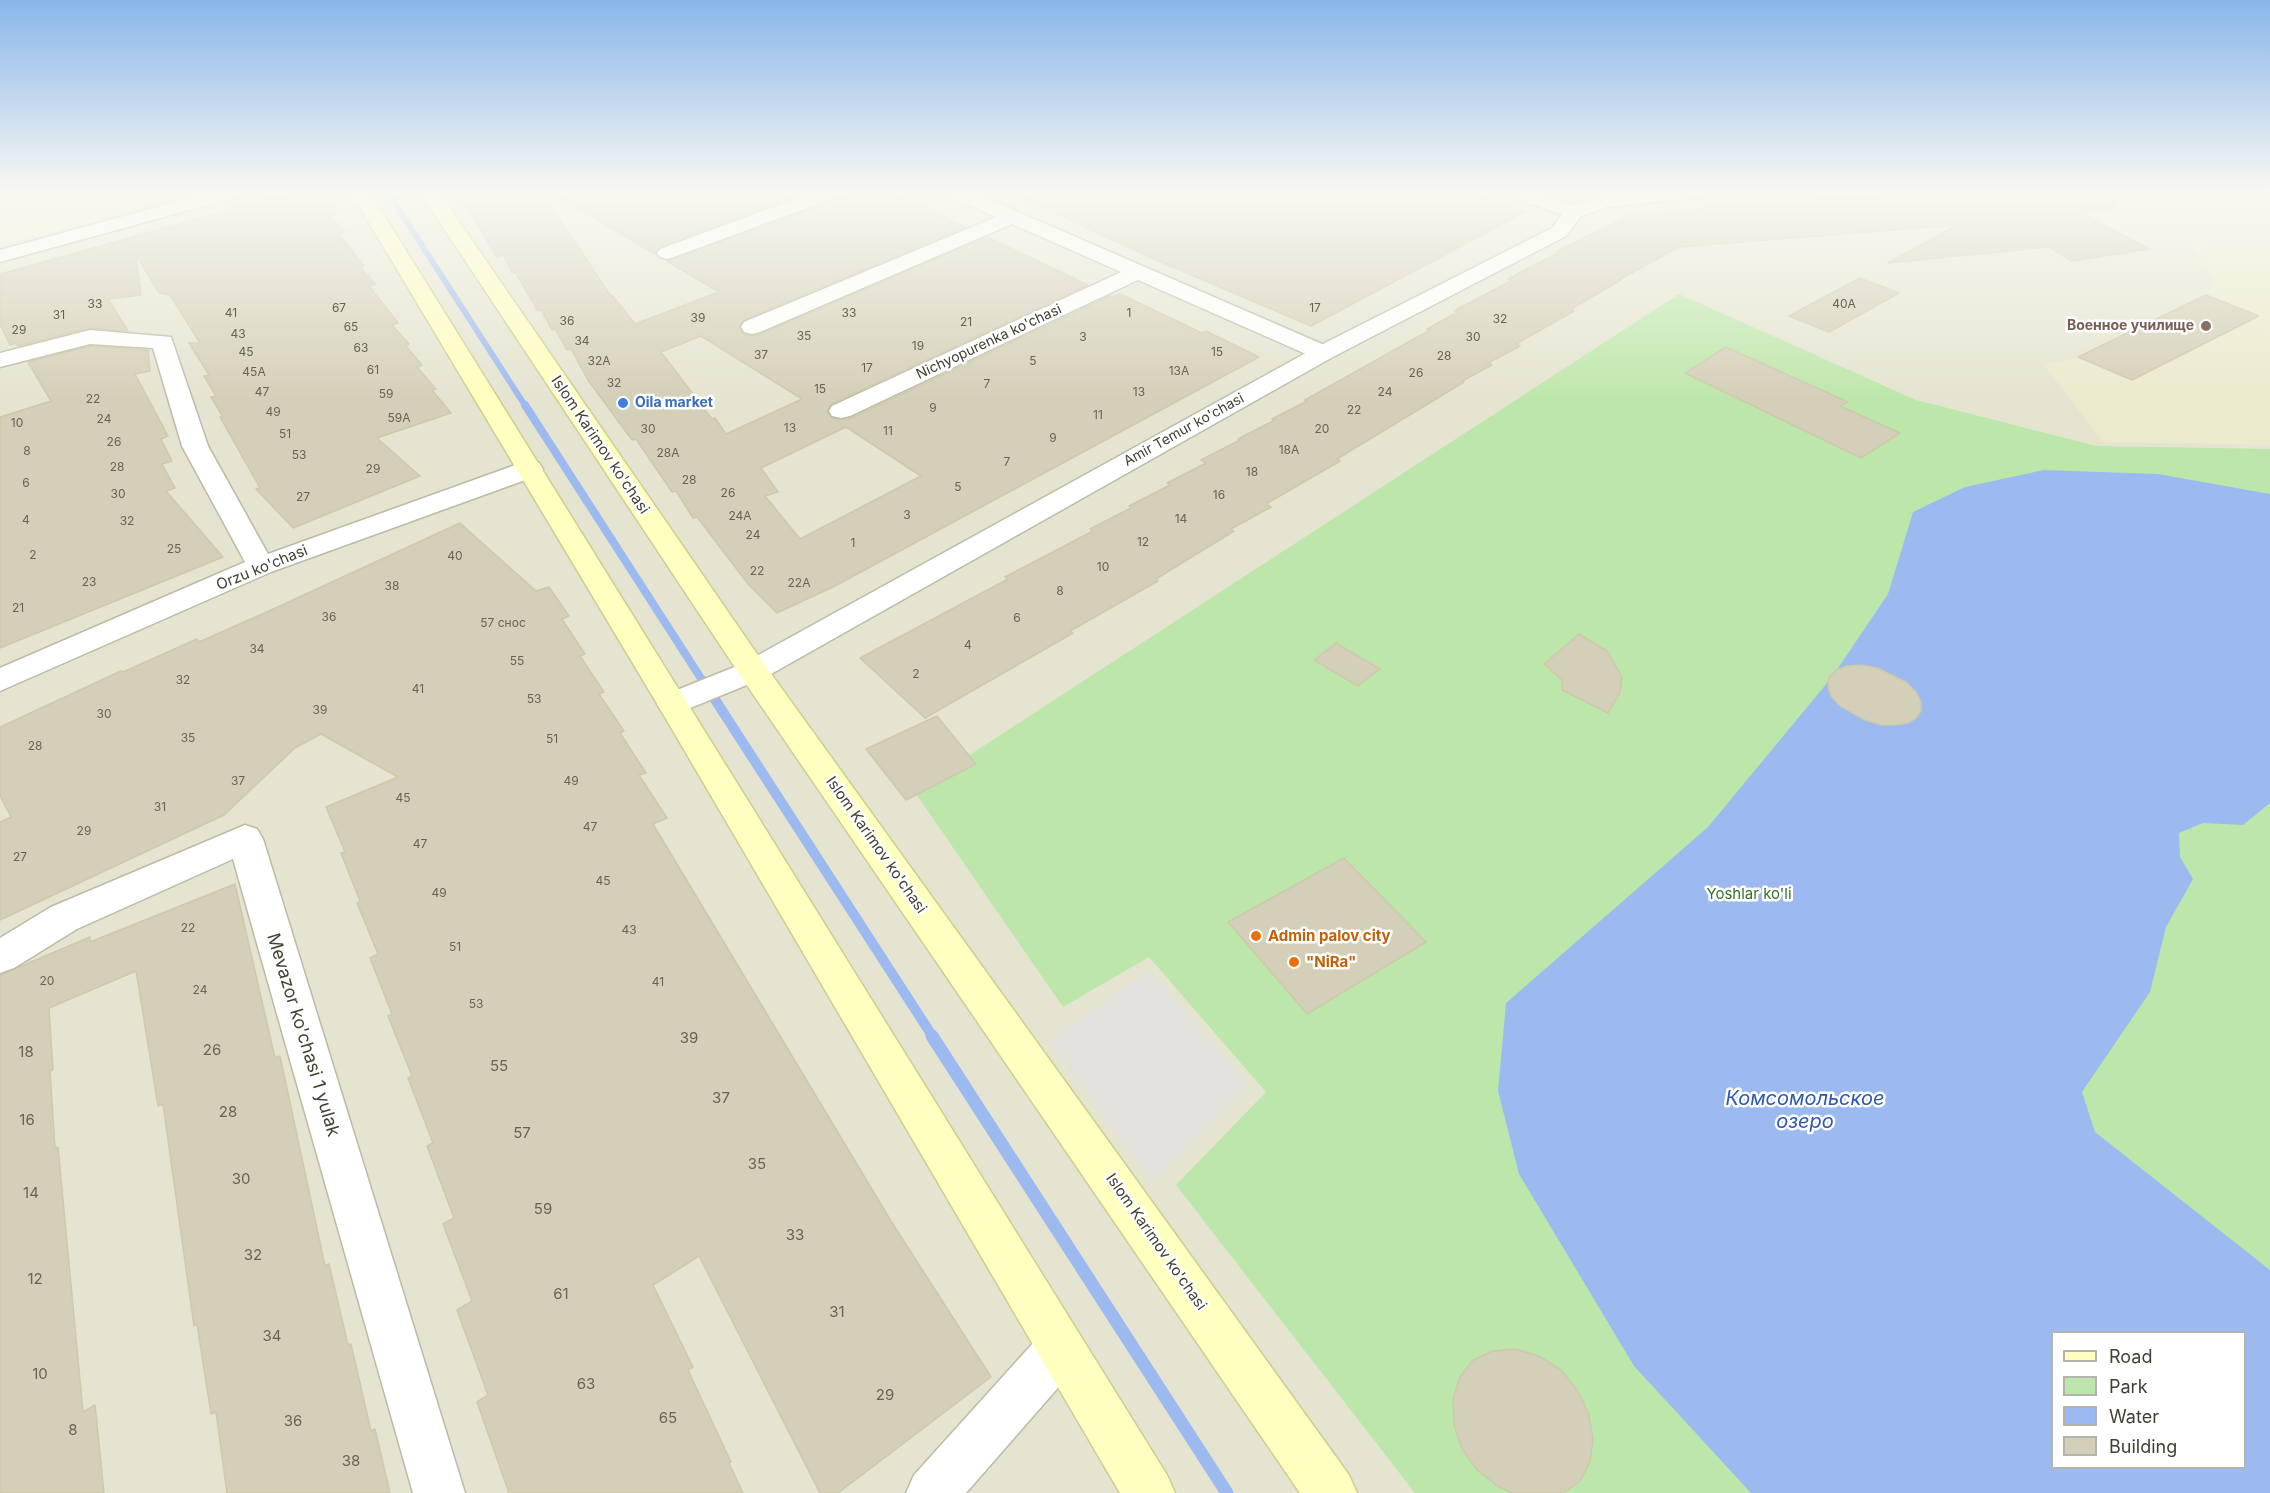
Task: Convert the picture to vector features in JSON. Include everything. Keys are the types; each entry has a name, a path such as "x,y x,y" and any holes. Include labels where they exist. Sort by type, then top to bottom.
{"main road":[{"path":"402,261 673,704 1060,1349 1149,1493"},
{"name":"Islom Karimov ko'chasi","path":"475,261 753,671 1331,1493"}],"street":[{"path":"752,327 909,261"},
{"path":"1112,261 1323,353"},
{"name":"Amir Temur ko'chasi","path":"673,704 753,671 1323,353 1503,261"},
{"name":"Nichyopurenka ko'chasi","path":"841,411 1138,272"},
{"path":"0,360 90,337 163,342 195,446 261,566"},
{"name":"Orzu ko'chasi","path":"0,680 261,566 530,469"},
{"name":"Mevazor ko'chasi 1 yulak","path":"0,957 64,918 245,839 440,1493"},
{"path":"932,1493 1060,1349"}],"shaded area":[{"path":"0,261 2270,261 2270,1493 0,1493"},
{"name":"Военное училище","path":"2202,261 2270,261 2270,445 2103,442 2044,365 2078,357 2206,295 2216,280"},
{"path":"1150,970 1248,1085 1152,1182 1049,1040"}],"green space":[{"name":"Yoshlar ko'li","path":"1679,294 1916,400 2097,446 2270,449 2270,1493 1415,1493 1176,1185 1266,1092 1149,957 1063,1007 914,791"}],"water":[{"name":"Комсомольское озеро","path":"2044,470 2158,474 2270,494 2270,803 2243,825 2203,823 2179,833 2180,857 2193,879 2166,927 2150,992 2082,1092 2095,1132 2270,1270 2270,1493 1751,1493 1634,1366 1519,1174 1498,1091 1506,1003 1708,827 1832,677 1888,594 1913,512 1965,487"}],"building":[{"path":"48,261 137,261 141,295 108,299 128,331 89,328 18,346 16,343 10,345 0,324 0,274"},
{"path":"139,261 360,261 364,266 360,267 375,284 369,286 398,323 392,325 409,344 405,345 422,365 417,367 436,389 432,390 451,413 377,438 420,476 293,528 256,489 260,488 211,397 216,396 204,376 209,375 189,343 200,343 170,295 159,293"},
{"path":"506,261 587,261 610,295 635,324 719,292 668,261 885,261 743,320 739,328 743,334 753,336 932,261 1037,261 1088,285 831,404 827,412 832,418 841,420 851,418 1110,296 1120,294 1202,333 1206,331 1259,357 835,586 777,613 748,584 697,517 693,518 676,491 672,492 636,439 632,440 588,380 571,349 567,350 541,310 538,311 515,272 512,273","holes":["701,336 802,399 726,434 661,352","846,427 921,476 800,539 765,496 778,492 761,468"]},
{"path":"1158,261 1434,261 1311,326"},
{"path":"1543,261 1654,261 1571,309 1574,311 1516,344 1520,346 1488,363 1492,365 1462,381 1464,382 1337,459 1340,461 1266,504 1271,507 1231,529 1234,531 1156,579 1158,581 925,718 860,658 1093,531 1090,529 1131,508 1129,506 1170,485 1167,483 1206,463 1201,460 1240,440 1238,439 1430,330 1427,329 1458,312 1454,311 1511,281 1508,279"},
{"path":"1860,278 1899,293 1829,332 1789,316"},
{"path":"2206,295 2259,316 2132,380 2078,357"},
{"path":"90,346 148,350 150,371 135,374 168,436 161,439 172,461 162,464 175,488 166,491 223,557 0,648 0,417 51,401 28,362"},
{"path":"1726,347 1848,402 1840,406 1900,433 1861,458 1685,373"},
{"path":"460,523 536,591 549,587 569,616 562,619 585,654 580,656 604,692 599,694 624,731 620,733 646,773 639,775 667,818 653,824 891,1221 991,1377 838,1493 820,1493 699,1256 653,1285 693,1367 688,1370 743,1493 509,1493 477,1402 488,1395 457,1310 472,1301 443,1224 454,1218 427,1146 433,1143 408,1078 412,1076 388,1016 392,1014 370,958 378,954 357,903 360,901 341,853 345,852 326,807 398,777 321,734 295,748 224,815 0,920 0,822 11,817 0,796 0,727 121,671 197,639 199,642 269,611"},
{"path":"1579,634 1607,651 1622,677 1620,693 1608,713 1562,690 1562,680 1544,664"},
{"path":"1336,643 1380,669 1358,686 1314,660"},
{"path":"1862,665 1877,668 1906,682 1916,692 1921,702 1921,711 1916,718 1908,723 1881,725 1865,720 1839,705 1831,696 1828,686 1829,677 1836,670 1847,666"},
{"path":"937,716 976,764 906,800 866,749"},
{"path":"1344,858 1426,942 1307,1014 1228,922"},
{"path":"235,884 275,1058 280,1056 325,1266 329,1264 348,1345 351,1344 371,1431 375,1429 390,1493 227,1493 216,1412 211,1414 197,1324 194,1326 163,1104 158,1106 136,971 49,1008 55,1148 58,1147 83,1412 95,1405 104,1493 0,1493 0,975 90,937 90,942"},
{"path":"1515,1349 1539,1356 1561,1370 1578,1391 1589,1415 1593,1439 1590,1462 1580,1481 1564,1493 1512,1493 1497,1486 1477,1470 1462,1449 1454,1425 1453,1399 1460,1377 1473,1360 1493,1351"}],"waterway":[{"path":"432,261 526,407"},
{"path":"525,405 704,683"},
{"path":"703,681 933,1037"},
{"path":"932,1036 1227,1493"}],"place":[{"name":"Военное училище","path":"2206,326"},
{"name":"Oila market","path":"623,403"},
{"name":"Admin palov city","path":"1256,936"},
{"name":"\"NiRa\"","path":"1294,962"}]}
